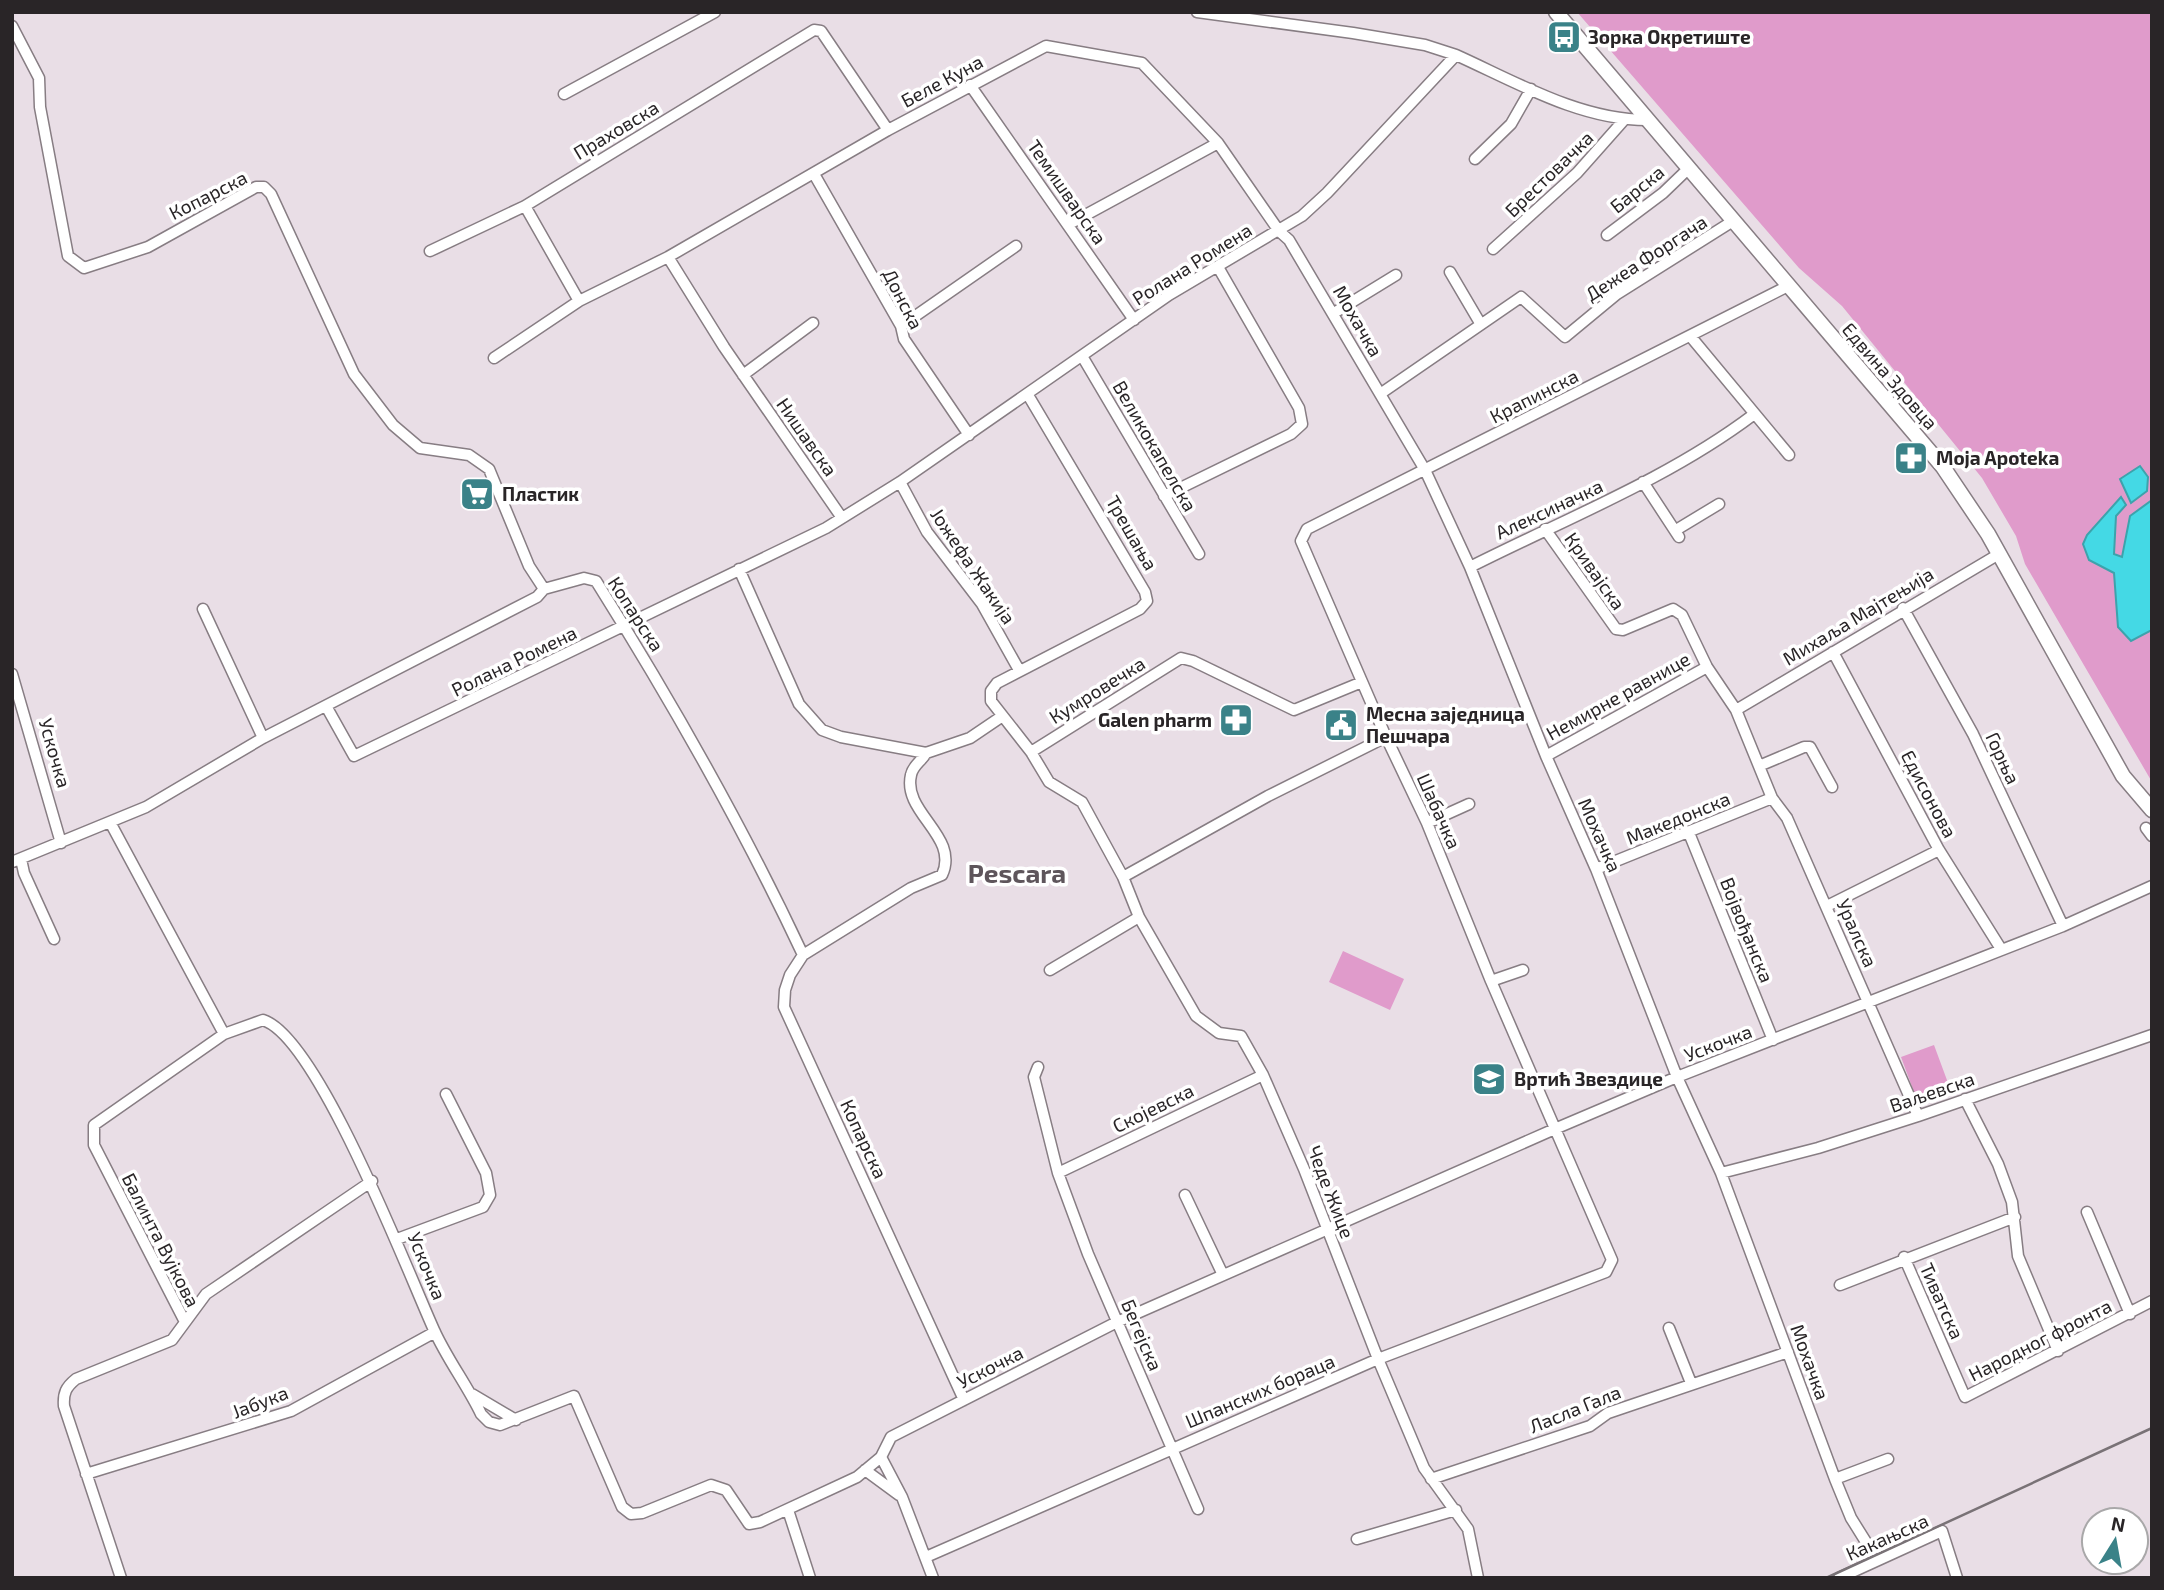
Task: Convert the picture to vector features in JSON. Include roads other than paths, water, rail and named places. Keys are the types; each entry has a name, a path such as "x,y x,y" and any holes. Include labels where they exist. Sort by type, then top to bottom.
{"main road":[{"name":"Едвина Здовца","path":"1556,12 1942,467 1999,554 2123,776 2152,810"}],"street":[{"path":"564,94 715,12"},
{"path":"1197,12 1425,45 1456,55 1580,109 1624,120 1647,120"},
{"name":"Копарска","path":"12,26 39,78 40,107 68,256 84,268 148,247 256,187 264,187 271,194 354,374 393,425 420,448 469,455 489,469 529,566 544,589 584,578 596,581 717,782 761,865 803,955 790,975 785,990 784,1007 964,1400"},
{"name":"Праховска","path":"430,251 525,206 814,30 821,31 888,130"},
{"name":"Беле Куна","path":"494,358 579,300 668,257 888,130 1046,46 1142,63 1218,143 1279,231"},
{"name":"Ролана Ромена","path":"326,705 354,756 626,627 842,518 1028,395 1169,295 1279,231 1327,193 1456,55"},
{"name":"Темишварска","path":"970,85 1134,320"},
{"path":"1475,159 1511,124 1531,89"},
{"name":"Брестовачка","path":"1493,249 1577,173 1624,120"},
{"path":"1069,224 1218,143"},
{"name":"Барска","path":"1607,235 1663,193 1689,168"},
{"name":"Донска","path":"814,174 901,326 904,339 969,435"},
{"path":"525,206 579,300"},
{"name":"Дежеа Форгача","path":"1380,394 1521,297 1565,337 1617,294 1733,221"},
{"name":"Мохачка","path":"1279,231 1289,240 1334,313 1425,470 1470,567 1546,755 1596,869 1677,1077 1721,1173 1835,1479 1851,1518 1866,1542"},
{"path":"901,326 1016,246"},
{"name":"Нишавска","path":"668,257 743,375 842,518"},
{"path":"1164,496 1291,434 1302,424 1299,408 1218,267"},
{"path":"1450,272 1480,323"},
{"path":"1334,313 1396,275"},
{"name":"Крапинска","path":"1301,541 1307,529 1788,286"},
{"path":"743,375 813,323"},
{"path":"1690,337 1789,455"},
{"name":"Великокапелска","path":"1082,356 1199,554"},
{"name":"Трешања","path":"1019,670 1139,609 1147,601 1143,587 1098,509 1028,395"},
{"name":"Алексиначка","path":"1470,567 1709,449 1753,415"},
{"name":"Јожефа Жакија","path":"900,482 926,532 982,604 1019,670"},
{"path":"1643,482 1677,533 1719,504"},
{"name":"Кривајска","path":"1545,529 1616,629 1623,630 1673,609 1682,615 1707,667"},
{"name":"Шабачка","path":"1301,541 1427,824 1491,981 1557,1128 1612,1260 1611,1267"},
{"name":"Михаља Мајтењија","path":"1736,710 1903,608 1999,554"},
{"path":"739,569 785,676 813,723 831,735 926,753 962,742 1001,717"},
{"path":"54,939 17,861 111,824 146,807 263,737 537,597 544,589"},
{"name":"Горња","path":"1903,608 1973,734 2063,926"},
{"path":"203,610 263,737"},
{"name":"Едисонова","path":"1833,652 1939,850 2001,949"},
{"name":"Кумровечка","path":"1031,752 1181,658 1193,660 1294,710 1362,682"},
{"name":"Уралска","path":"1707,667 1736,710 1772,798 1787,818 1918,1116"},
{"name":"Немирне равнице","path":"1546,755 1707,667"},
{"path":"1019,670 997,683 991,691 991,701 1031,752 1049,782 1082,802 1123,877 1139,916 1050,970"},
{"name":"Ускочка","path":"12,674 61,844"},
{"path":"1123,877 1268,796 1386,737"},
{"path":"1759,766 1810,747 1832,787"},
{"path":"803,955 911,888 942,875 946,861 944,850 910,788 913,769 926,753"},
{"name":"Македонска","path":"1596,869 1772,798"},
{"path":"1427,824 1469,804"},
{"path":"111,824 224,1034"},
{"name":"Војвођанска","path":"1689,833 1773,1040"},
{"path":"1827,906 1939,850"},
{"name":"Ускочка","path":"224,1034 263,1020 278,1028 312,1074 372,1181 435,1332 472,1394 516,1420 574,1396 622,1507 631,1514 642,1513 711,1485 726,1490 749,1524 788,1510 857,1477 881,1457 891,1437 1117,1322 1677,1077 2063,926 2152,886"},
{"name":"Чеде Жице","path":"1139,916 1196,1016 1219,1034 1241,1036 1263,1074 1378,1359 1431,1479 1468,1529 1478,1578"},
{"path":"1491,981 1523,970"},
{"name":"Балинта Вујкова","path":"121,1578 63,1396 68,1386 76,1379 172,1340 184,1320 91,1135 100,1118 224,1034"},
{"name":"Ваљевска","path":"1721,1173 1818,1148 1918,1116 2152,1035"},
{"name":"Бегејска","path":"1038,1067 1034,1077 1058,1173 1088,1254 1198,1509"},
{"name":"Скојевска","path":"1058,1173 1263,1074"},
{"path":"397,1239 483,1206 490,1195 486,1173 446,1094"},
{"path":"1965,1099 1998,1164 2015,1217 2018,1256 2058,1351"},
{"path":"184,1320 206,1294 372,1181"},
{"path":"1185,1195 1223,1275"},
{"name":"Народног фронта","path":"2087,1212 2130,1314"},
{"path":"1840,1285 1904,1257 2015,1217"},
{"name":"Тиватска","path":"1904,1257 1965,1397"},
{"name":"Шпанских бораца","path":"926,1557 1378,1359 1606,1272 1611,1267"},
{"name":"Народног фронта","path":"1965,1397 2152,1301"},
{"path":"1669,1328 1691,1383"},
{"name":"Јабука","path":"86,1474 291,1410 435,1332"},
{"name":"Ласла Гала","path":"1431,1479 1590,1426 1608,1413 1788,1352"},
{"path":"881,1457 902,1497 933,1578"},
{"path":"1835,1479 1888,1459"},
{"path":"864,1470 902,1497"},
{"path":"788,1510 810,1578"},
{"path":"1357,1539 1456,1510"},
{"name":"Какањска","path":"1839,1578 1942,1531 1957,1578"}],"water":[{"path":"2140,466 2148,477 2147,491 2131,503 2120,479"},
{"path":"2121,497 2126,505 2116,516 2114,554 2122,557 2130,516 2152,500 2152,630 2131,641 2118,627 2114,573 2089,560 2083,544 2087,535"}],"railway":[{"path":"1826,1578 2152,1428"}],"place":[{"name":"Зорка Окретиште","path":"1564,37"},
{"name":"Moja Apoteka","path":"1911,458"},
{"name":"Пластик","path":"477,494"},
{"name":"Galen pharm","path":"1236,720"},
{"name":"Месна заједница Пешчара","path":"1341,725"},
{"name":"Вртић Звездице","path":"1489,1079"}],"district":[{"name":"Pescara","path":"1017,874"}]}
